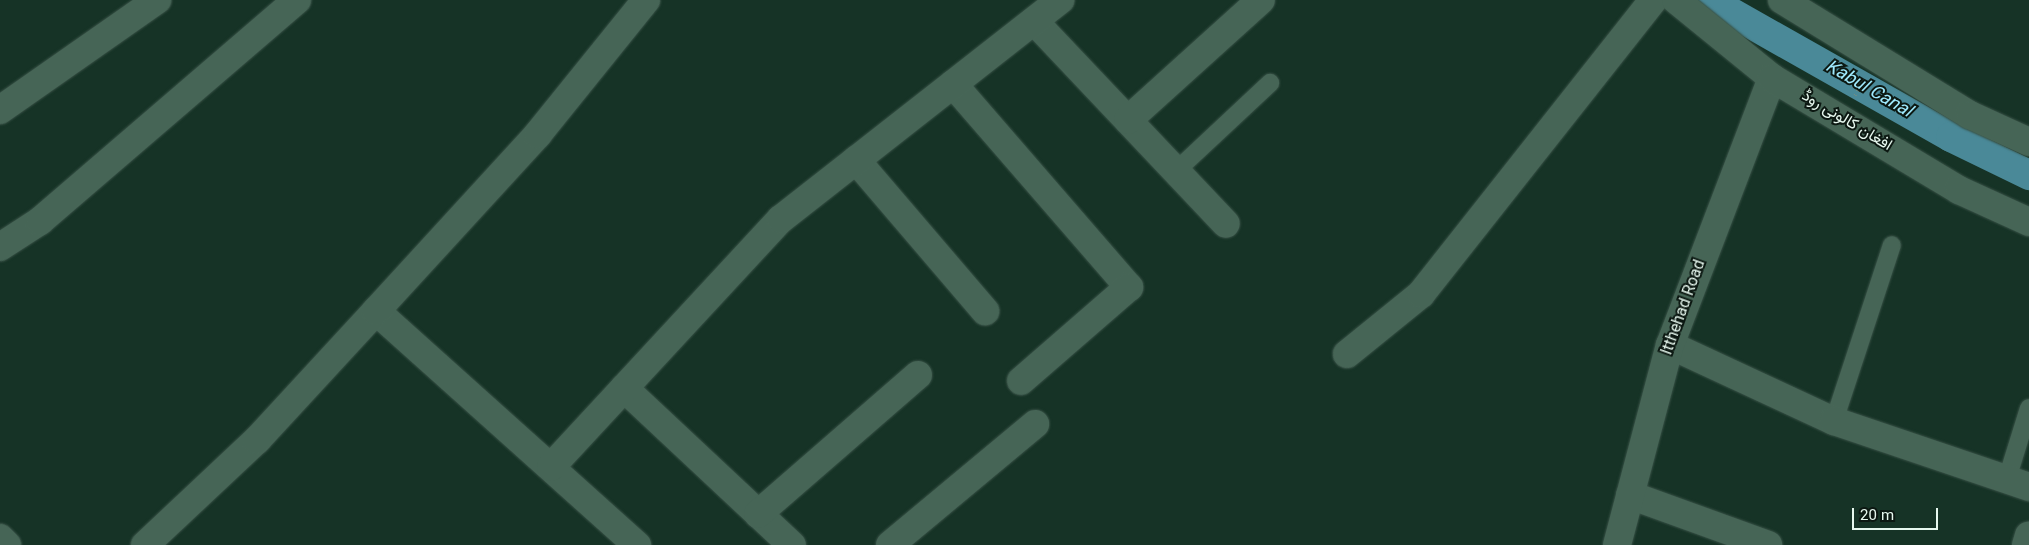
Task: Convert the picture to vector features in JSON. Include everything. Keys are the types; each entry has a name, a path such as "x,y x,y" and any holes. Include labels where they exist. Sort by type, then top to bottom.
{"street":[{"path":"0,110 157,0"},
{"path":"0,247 40,222 296,0"},
{"path":"145,545 257,440 376,312 538,134 646,0"},
{"path":"551,467 781,219 1060,0"},
{"path":"1128,120 1261,0"},
{"path":"1347,354 1421,294 1653,0"},
{"name":"افغان کالونی روڈ","path":"1676,0 1772,78 1960,190 2029,222"},
{"path":"1782,0 1970,116 2029,142"},
{"path":"1034,21 1226,224"},
{"name":"Itthehad Road","path":"1617,545 1670,345 1772,78"},
{"path":"953,84 1129,287 1021,381"},
{"path":"856,160 985,311"},
{"path":"376,312 637,545"},
{"path":"1670,345 1834,421 2018,483"},
{"path":"758,514 918,374"},
{"path":"624,388 792,545"},
{"path":"890,545 1035,424"},
{"path":"1630,495 1768,545"},
{"path":"2026,545 2029,535"},
{"path":"0,538 7,545"}],"lane":[{"path":"1176,171 1270,83"},
{"path":"1834,421 1892,245"},
{"path":"2018,483 2029,408"}],"path":[{"path":"1841,120 1876,58"}],"waterway":[{"name":"Kabul Canal","path":"1709,0 1951,137 2029,175"}]}
